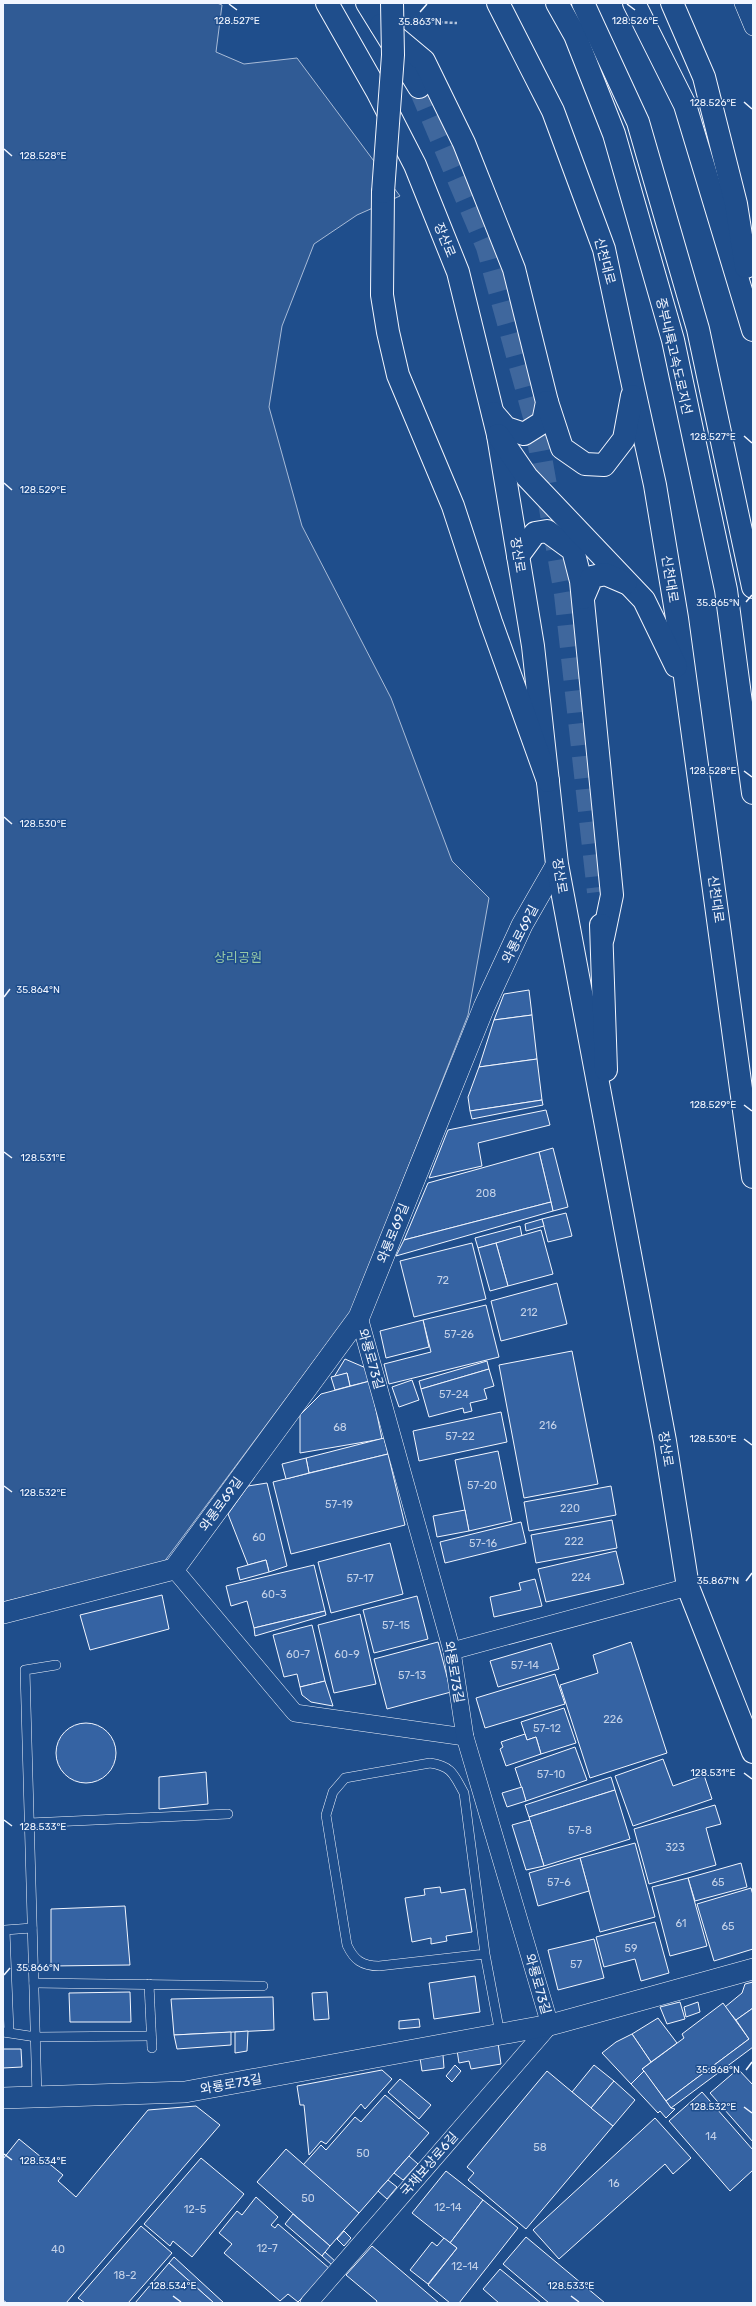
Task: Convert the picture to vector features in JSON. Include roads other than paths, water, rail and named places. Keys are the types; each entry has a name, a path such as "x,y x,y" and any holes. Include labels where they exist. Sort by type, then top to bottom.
{"main road":[{"name":"장산로","path":"327,3 377,91 415,165 455,265 498,435 533,646 557,864 665,1441 688,1587 753,1752"},
{"path":"367,3 419,87"},
{"path":"392,3 393,55 382,192 382,295 388,332 398,375 454,506 491,622 548,781"},
{"name":"신천대로","path":"498,3 553,110 604,249 655,485 687,690 753,1177"},
{"name":"중부내륙고속도로지선","path":"558,3 575,35 614,134 673,340 726,590 753,793"},
{"path":"583,3 638,122 698,329 753,587"},
{"path":"634,3 685,105 753,330"},
{"path":"672,3 704,77 736,204 753,314"},
{"path":"381,25 424,61 464,143 514,269 547,402 562,448 585,464 604,465 624,439 633,385"},
{"path":"492,413 506,428 524,434 542,422 547,402"},
{"path":"498,435 527,477 644,600 687,690"},
{"path":"518,556 534,533 547,531 573,550 581,581 612,895 602,938"},
{"path":"583,598 592,577 605,574 629,584"},
{"name":"장산로","path":"598,892 602,938 608,1137"}],"street":[{"path":"744,3 753,27"},
{"name":"와룡로69길","path":"174,1569 359,1317 484,1007 522,925 557,864"},
{"name":"와룡로73길","path":"359,1317 452,1651 465,1737 550,2025"},
{"path":"3,1613 174,1569 295,1713 465,1737"},
{"path":"452,1651 688,1587"},
{"name":"와룡로73길","path":"3,2098 185,2092 550,2025 753,1969"},
{"name":"국채보상로6길","path":"309,2303 550,2025"}],"lane":[{"path":"37,2096 25,1670 56,1665"},
{"path":"485,1954 378,1966 366,1966 353,1958 347,1945 326,1815 333,1792 345,1778 430,1763 444,1765 455,1777 464,1793 485,1954 500,2034"},
{"path":"29,1824 228,1814"},
{"path":"32,1928 5,1930 6,2032 36,2037 150,2036"},
{"path":"34,1983 263,1986"},
{"path":"149,1984 150,2036 152,2048"}],"tunnel":[{"path":"419,87 487,247 534,417 565,594 598,892"}],"park label":[{"name":"상리공원","path":"238,957"}]}
